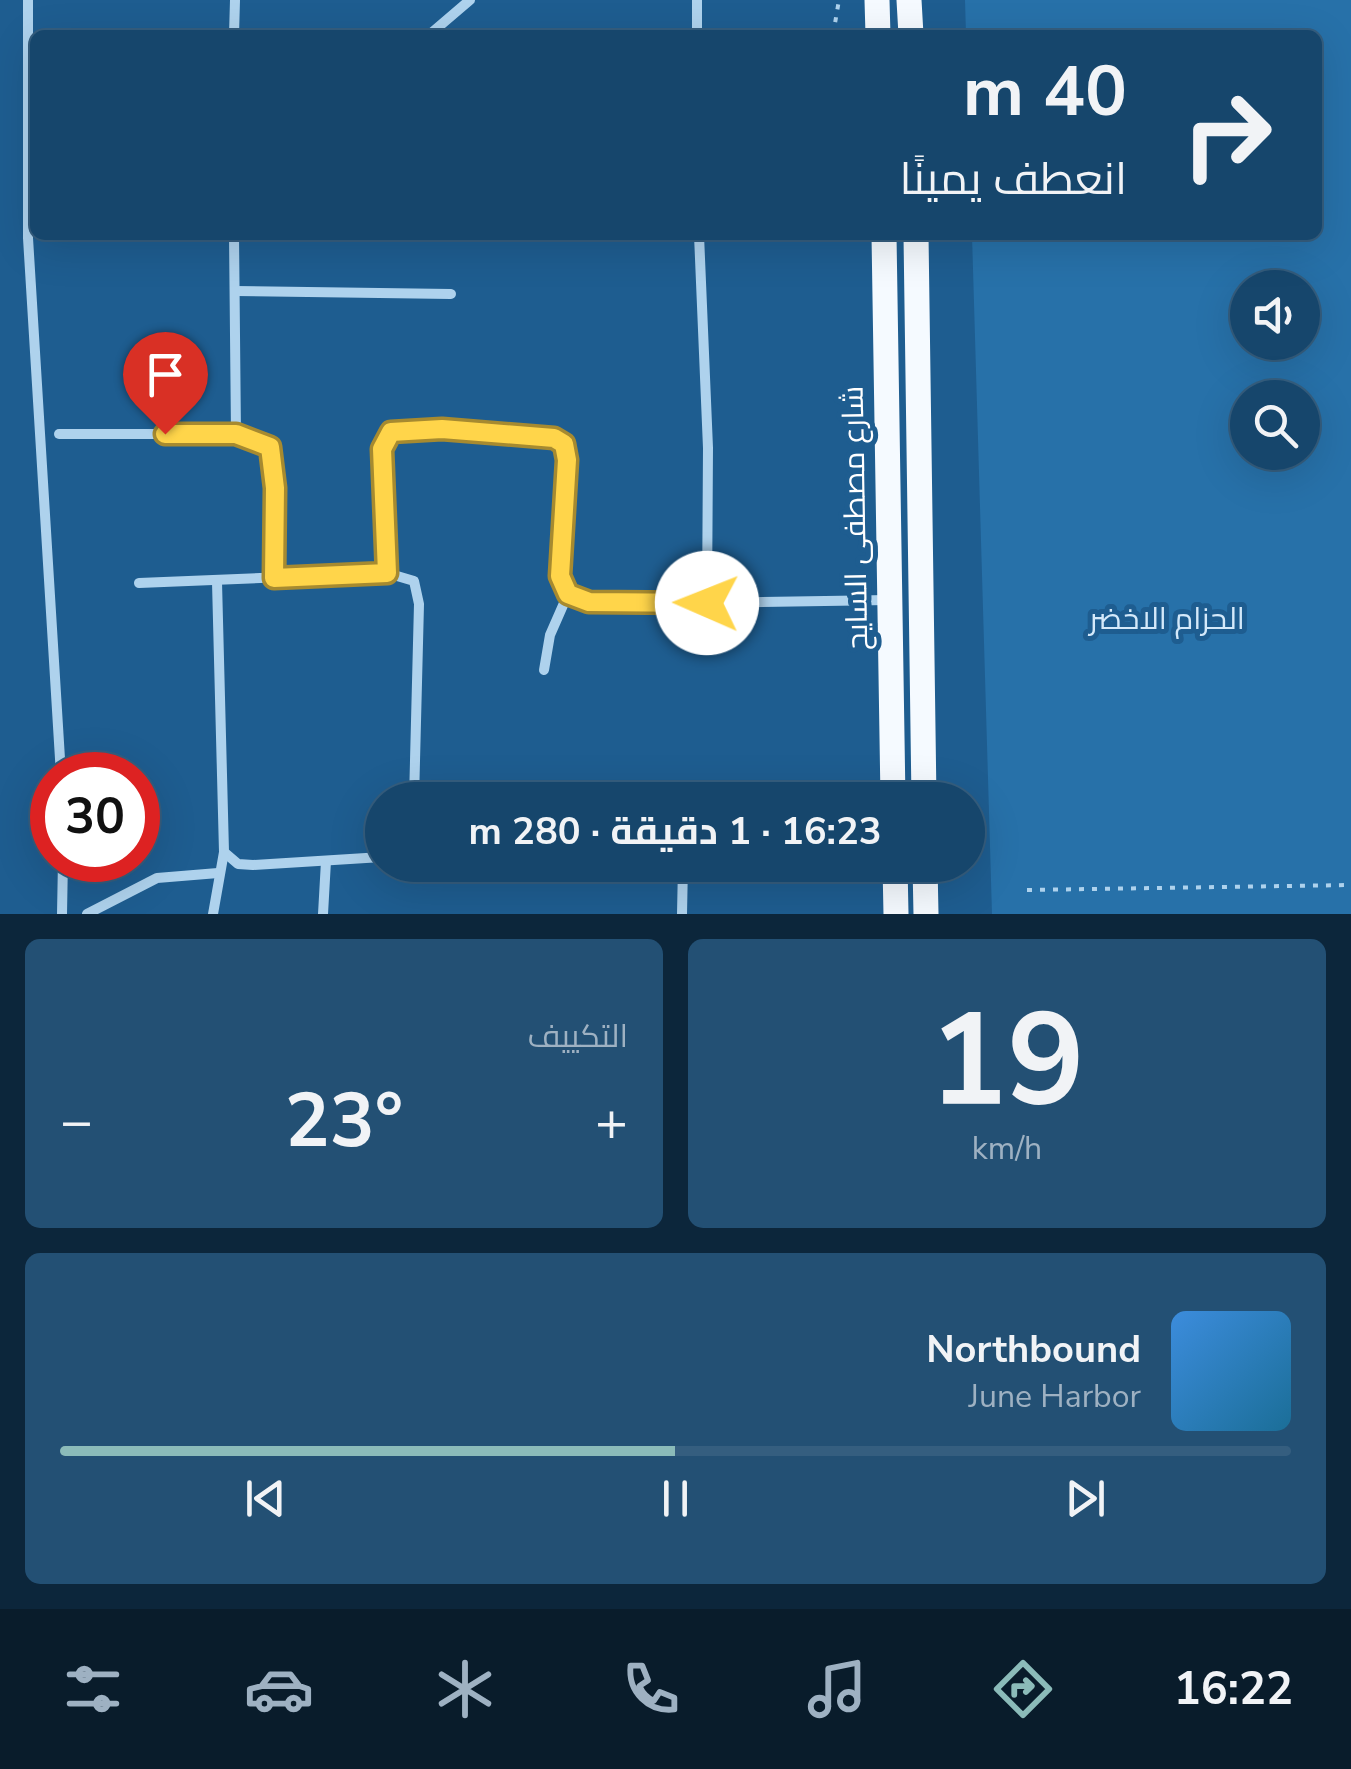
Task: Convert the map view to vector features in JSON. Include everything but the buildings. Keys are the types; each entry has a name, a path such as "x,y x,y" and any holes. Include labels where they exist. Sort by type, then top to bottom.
{"main road":[{"path":"877,0 878,30"},
{"path":"909,0 911,30"},
{"name":"شارع مصطفى السايح","path":"884,240 894,782"},
{"path":"916,240 924,782"},
{"path":"895,882 896,914"},
{"path":"925,882 926,914"}],"street":[{"path":"28,0 30,30"},
{"path":"234,30 235,0"},
{"path":"435,30 470,0"},
{"path":"697,0 697,30"},
{"path":"30,87 26,142 36,410 59,752"},
{"path":"234,240 236,434"},
{"path":"700,240 708,448 707,603"},
{"path":"235,292 451,294"},
{"path":"387,573 382,449 391,432 410,428 536,435 559,440 566,450 560,576 568,594 589,602 890,600"},
{"path":"59,434 236,434 267,445 272,453 274,578"},
{"path":"139,583 387,573 408,577 419,595 414,782"},
{"path":"213,914 224,852 217,582"},
{"path":"544,670 550,635 568,594"},
{"path":"224,852 238,864 365,858"},
{"path":"324,914 326,861"},
{"path":"88,914 157,878 218,873"},
{"path":"62,914 63,882"},
{"path":"682,914 683,882"}],"path":[{"path":"834,30 839,0"},
{"path":"1028,890 1351,885"}],"green space":[{"name":"الحزام الاخضر","path":"965,0 1351,0 1351,914 992,914 972,240 1322,240 1322,30 966,30"}],"route":[{"path":"165,434 236,434 270,447 275,488 274,578 387,573 382,449 386,437 398,428 554,438 564,444 567,460 560,576 568,594 582,602 707,603"}]}
